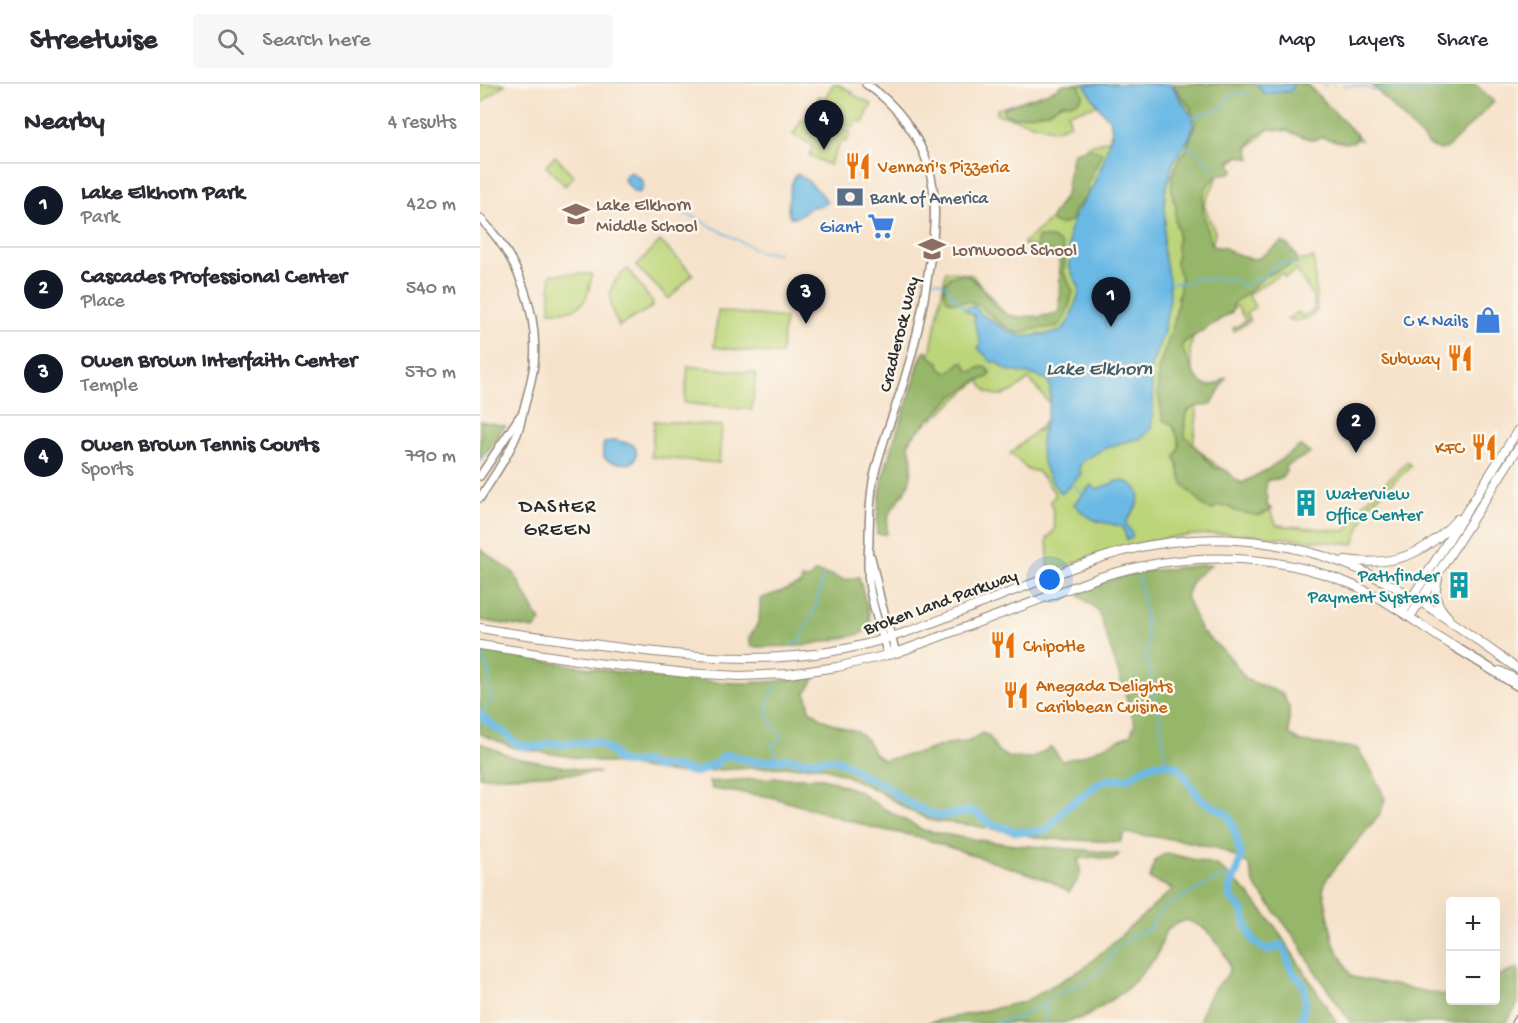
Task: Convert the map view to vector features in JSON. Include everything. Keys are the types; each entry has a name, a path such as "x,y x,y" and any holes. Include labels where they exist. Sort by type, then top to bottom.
{"highway":[{"path":"1452,645 1518,686"}],"main road":[{"path":"1403,612 1518,430"},
{"path":"1410,617 1518,448"},
{"path":"1332,558 1378,562 1409,555 1435,541 1447,531 1474,500"},
{"name":"Broken Land Parkway","path":"480,628 630,649 715,657 815,654 888,639 1124,551 1195,540 1244,540 1298,549 1332,558 1378,578 1412,596 1518,669"},
{"name":"Broken Land Parkway","path":"480,645 616,666 722,675 803,672 837,667 892,654 1112,573 1160,563 1226,558 1274,563 1313,572 1370,593 1452,645 1518,680"},
{"path":"1442,567 1436,590 1438,606 1462,630"}],"street":[{"name":"Cradlerock Way","path":"866,84 891,104 920,145 933,189 934,210 927,284 911,360 875,471 870,503 869,540 892,654"},
{"path":"480,218 498,238 519,276 531,315 535,347 532,378 517,434 480,498"},
{"path":"480,476 523,411"}],"green space":[{"path":"480,84 505,84 480,104"},
{"path":"833,84 853,92 852,94 872,104 863,123 857,120 853,128 833,118 834,115 814,106 819,96 825,98"},
{"path":"1064,84 1079,84 1083,95 1080,100 1074,103 1062,103 1047,112 1015,117 1003,112 1004,108 1054,90"},
{"path":"1076,84 1307,84 1361,140 1269,129 1219,174 1204,205 1215,232 1212,246 1247,262 1291,262 1314,258 1317,311 1303,320 1287,319 1299,312 1302,317 1314,310 1314,299 1297,270 1285,278 1282,273 1248,294 1255,307 1246,313 1250,321 1234,331 1233,328 1246,321 1237,306 1194,331 1190,351 1197,415 1193,445 1241,486 1255,478 1277,525 1346,531 1366,501 1407,462 1411,466 1368,506 1354,544 1243,534 1192,535 1130,546 1049,572 1047,539 1055,529 1051,500 1056,495 1037,471 1028,470 1010,454 1039,428 1038,431 1041,429 1043,423 1056,411 1029,379 1010,393 999,395 988,392 979,380 933,419 914,407 931,349 946,271 972,275 1013,323 1062,314 1061,255 1050,249 1024,245 1024,242 1062,210 1087,146 1111,139 1110,134 1115,132 1107,103 1068,113 1070,124 1055,130 996,114 997,109"},
{"path":"1172,84 1306,84 1357,135 1355,141 1345,143 1321,137 1313,140 1286,130 1267,129 1255,137 1248,147 1251,159 1239,156 1230,160 1229,164 1234,169 1232,172 1215,178 1204,192 1204,219 1211,244 1251,259 1259,258 1282,242 1289,246 1297,257 1296,263 1265,276 1233,304 1232,312 1183,343 1182,348 1194,373 1203,383 1208,386 1213,385 1226,378 1211,405 1196,407 1185,415 1185,436 1215,468 1224,469 1242,483 1268,469 1300,446 1310,453 1285,467 1287,470 1281,479 1267,480 1265,494 1268,495 1267,506 1272,509 1259,516 1235,511 1229,507 1218,506 1212,510 1203,506 1182,482 1175,457 1179,449 1178,437 1172,425 1163,420 1158,392 1158,370 1174,323 1181,278 1176,265 1178,231 1175,221 1176,205 1173,199 1172,176 1179,159 1186,151 1196,122 1190,107"},
{"path":"1371,84 1475,84 1494,102 1446,149 1439,150 1429,145"},
{"path":"802,119 826,132 831,122 851,132 846,142 842,140 829,165 809,155 813,146 793,135"},
{"path":"1089,148 1102,152 1088,184 1088,196 1075,209 1071,220 1065,224 1056,224 1051,218 1066,194 1072,156 1074,152"},
{"path":"555,156 574,176 565,186 546,166"},
{"path":"1039,237 1052,238 1062,245 1065,257 1064,273 1073,291 1066,314 1058,326 1023,333 1017,332 1006,327 975,303 952,302 947,299 945,283 950,277 964,274 977,283 995,306 1006,314 1015,317 1039,317 1060,312 1059,260 1049,252 1037,250"},
{"path":"660,241 693,274 669,299 636,266"},
{"path":"628,269 653,303 652,307 619,326 612,310 610,295 615,281"},
{"path":"553,274 592,274 588,293 576,308 550,311 550,276"},
{"path":"718,311 785,318 781,355 714,347"},
{"path":"926,351 930,357 939,362 944,372 950,372 964,362 971,372 985,367 991,373 988,377 977,381 952,397 914,435 908,444 912,468 910,481 889,515 887,534 877,534 883,476 919,362"},
{"path":"688,366 756,373 752,410 684,403"},
{"path":"480,421 506,426 480,460"},
{"path":"654,421 722,426 719,463 651,457"},
{"path":"480,549 514,573 541,621 534,629 480,620"},
{"path":"1211,565 1193,579 1186,596 1201,631 1229,656 1247,680 1282,693 1289,707 1289,734 1301,742 1357,748 1373,773 1385,799 1380,814 1327,878 1323,890 1334,944 1352,977 1446,995 1446,1005 1500,1005 1500,975 1518,968 1518,1004 1505,1023 1351,1023 1313,968 1299,943 1254,884 1249,864 1220,849 1180,840 1125,833 1120,842 1047,839 970,825 933,821 910,811 880,792 820,766 674,773 515,748 480,734 480,650 673,679 757,683 815,677 806,693 810,710 824,720 856,731 867,740 874,753 883,760 923,752 946,744 967,742 982,733 989,736 997,750 1007,757 1032,758 1051,747 1062,761 1082,756 1130,735 1135,724 1098,610 1079,596 1083,589 1133,573"},
{"path":"815,572 845,580 859,577 870,625 864,632 857,635 802,646 751,647 749,637 759,619 760,599 801,584 802,579 810,578"},
{"path":"480,743 515,758 600,773 480,777"},
{"path":"771,778 823,778 858,791 881,807 923,830 1015,845 1119,854 1113,860 1094,857 1078,859 1079,877 1069,892 1050,881 919,837 874,828 771,797 712,789 709,782"},
{"path":"1166,853 1217,865 1247,892 1274,925 1337,1023 1200,1023 1208,999 1227,975 1229,969 1221,948 1210,935 1200,926 1187,920 1165,932 1157,956 1135,981 1122,993 1085,1017 1062,1023 926,1023 1024,1002 1084,968 1173,889 1150,879 1154,861"}],"water":[{"name":"Lake Elkhorn","path":"1084,84 1171,84 1191,115 1193,123 1190,137 1173,163 1165,193 1163,248 1170,298 1163,335 1152,363 1150,375 1153,391 1151,429 1142,438 1105,448 1084,460 1079,467 1081,474 1062,494 1044,467 1041,451 1042,434 1050,403 1049,383 1038,376 1007,370 996,361 993,363 978,348 981,345 975,316 964,309 974,306 981,314 1022,337 1061,331 1069,321 1079,287 1070,269 1069,232 1076,213 1091,190 1104,160 1112,131 1110,120"},
{"path":"1257,84 1293,84 1289,92 1265,95"},
{"path":"630,172 643,182 643,188 639,193 634,192 624,180"},
{"path":"797,174 815,187 827,203 812,207 793,218 789,216 790,188"},
{"path":"615,440 634,445 636,456 632,463 618,463 605,458 604,443"},
{"path":"1118,481 1134,486 1139,497 1126,524 1132,533 1132,538 1127,540 1123,528 1097,521 1085,515 1074,504 1091,485 1097,489"}],"waterway":[{"path":"1323,84 1325,86 1327,84"},
{"path":"1343,84 1375,91 1379,89 1400,90 1417,94 1422,85 1429,91 1450,88 1457,84"},
{"path":"1190,117 1218,109 1233,94 1250,93"},
{"path":"1183,147 1190,147 1196,151"},
{"path":"1198,152 1213,168"},
{"path":"648,206 692,216 760,252 779,253"},
{"path":"1169,284 1179,282 1187,284 1195,277 1206,280 1233,278 1239,284 1245,285 1254,279 1260,279 1274,266 1281,263 1303,265"},
{"path":"916,279 923,279"},
{"path":"931,280 944,284 966,309"},
{"path":"480,460 485,452"},
{"path":"1071,483 1083,494"},
{"path":"790,646 799,642 807,626 816,606 824,575"},
{"path":"1139,577 1148,646 1145,657 1150,668 1153,691 1158,704 1166,764"},
{"path":"482,654 490,676 489,690 492,698 491,703 484,708 484,717"},
{"path":"775,685 767,711 772,724 777,731 780,731 781,738 773,743 773,748 781,761"},
{"path":"480,715 522,746 540,747 550,743 596,742 624,763 645,762 655,767 672,766 692,772 717,763 727,755 757,762 835,759 931,814 942,816 972,811 991,824 1023,832 1048,829 1065,809 1098,784 1107,780 1129,778 1154,764 1169,764 1177,767 1200,799 1230,818 1241,856 1230,886 1230,897 1243,911 1253,940 1268,950 1280,945 1285,950 1290,967 1302,983 1305,994 1301,1023"},
{"path":"995,1023 1023,1016 1030,1009 1038,1008 1067,989 1084,982 1102,970 1116,948 1136,934 1149,929 1158,914 1168,905 1213,881 1236,875"},
{"path":"1045,1023 1046,1004"}],"place":[{"name":"Owen Brown Tennis Courts","path":"824,150"},
{"name":"Vennari's Pizzeria","path":"858,166"},
{"name":"Bank of America","path":"850,197"},
{"name":"Lake Elkhorn Middle School","path":"576,214"},
{"name":"Giant","path":"881,226"},
{"name":"Lornwood School","path":"932,249"},
{"name":"C K Nails","path":"1488,320"},
{"name":"Owen Brown Interfaith Center","path":"806,324"},
{"name":"Lake Elkhorn Park","path":"1111,327"},
{"name":"Subway","path":"1460,358"},
{"name":"KFC","path":"1484,447"},
{"name":"Cascades Professional Center","path":"1356,453"},
{"name":"Waterview Office Center","path":"1306,503"},
{"name":"Pathfinder Payment Systems","path":"1459,585"},
{"name":"Chipotle","path":"1003,645"},
{"name":"Anegada Delights Caribbean Cuisine","path":"1016,695"}],"district":[{"name":"DASHER GREEN","path":"558,516"}]}
